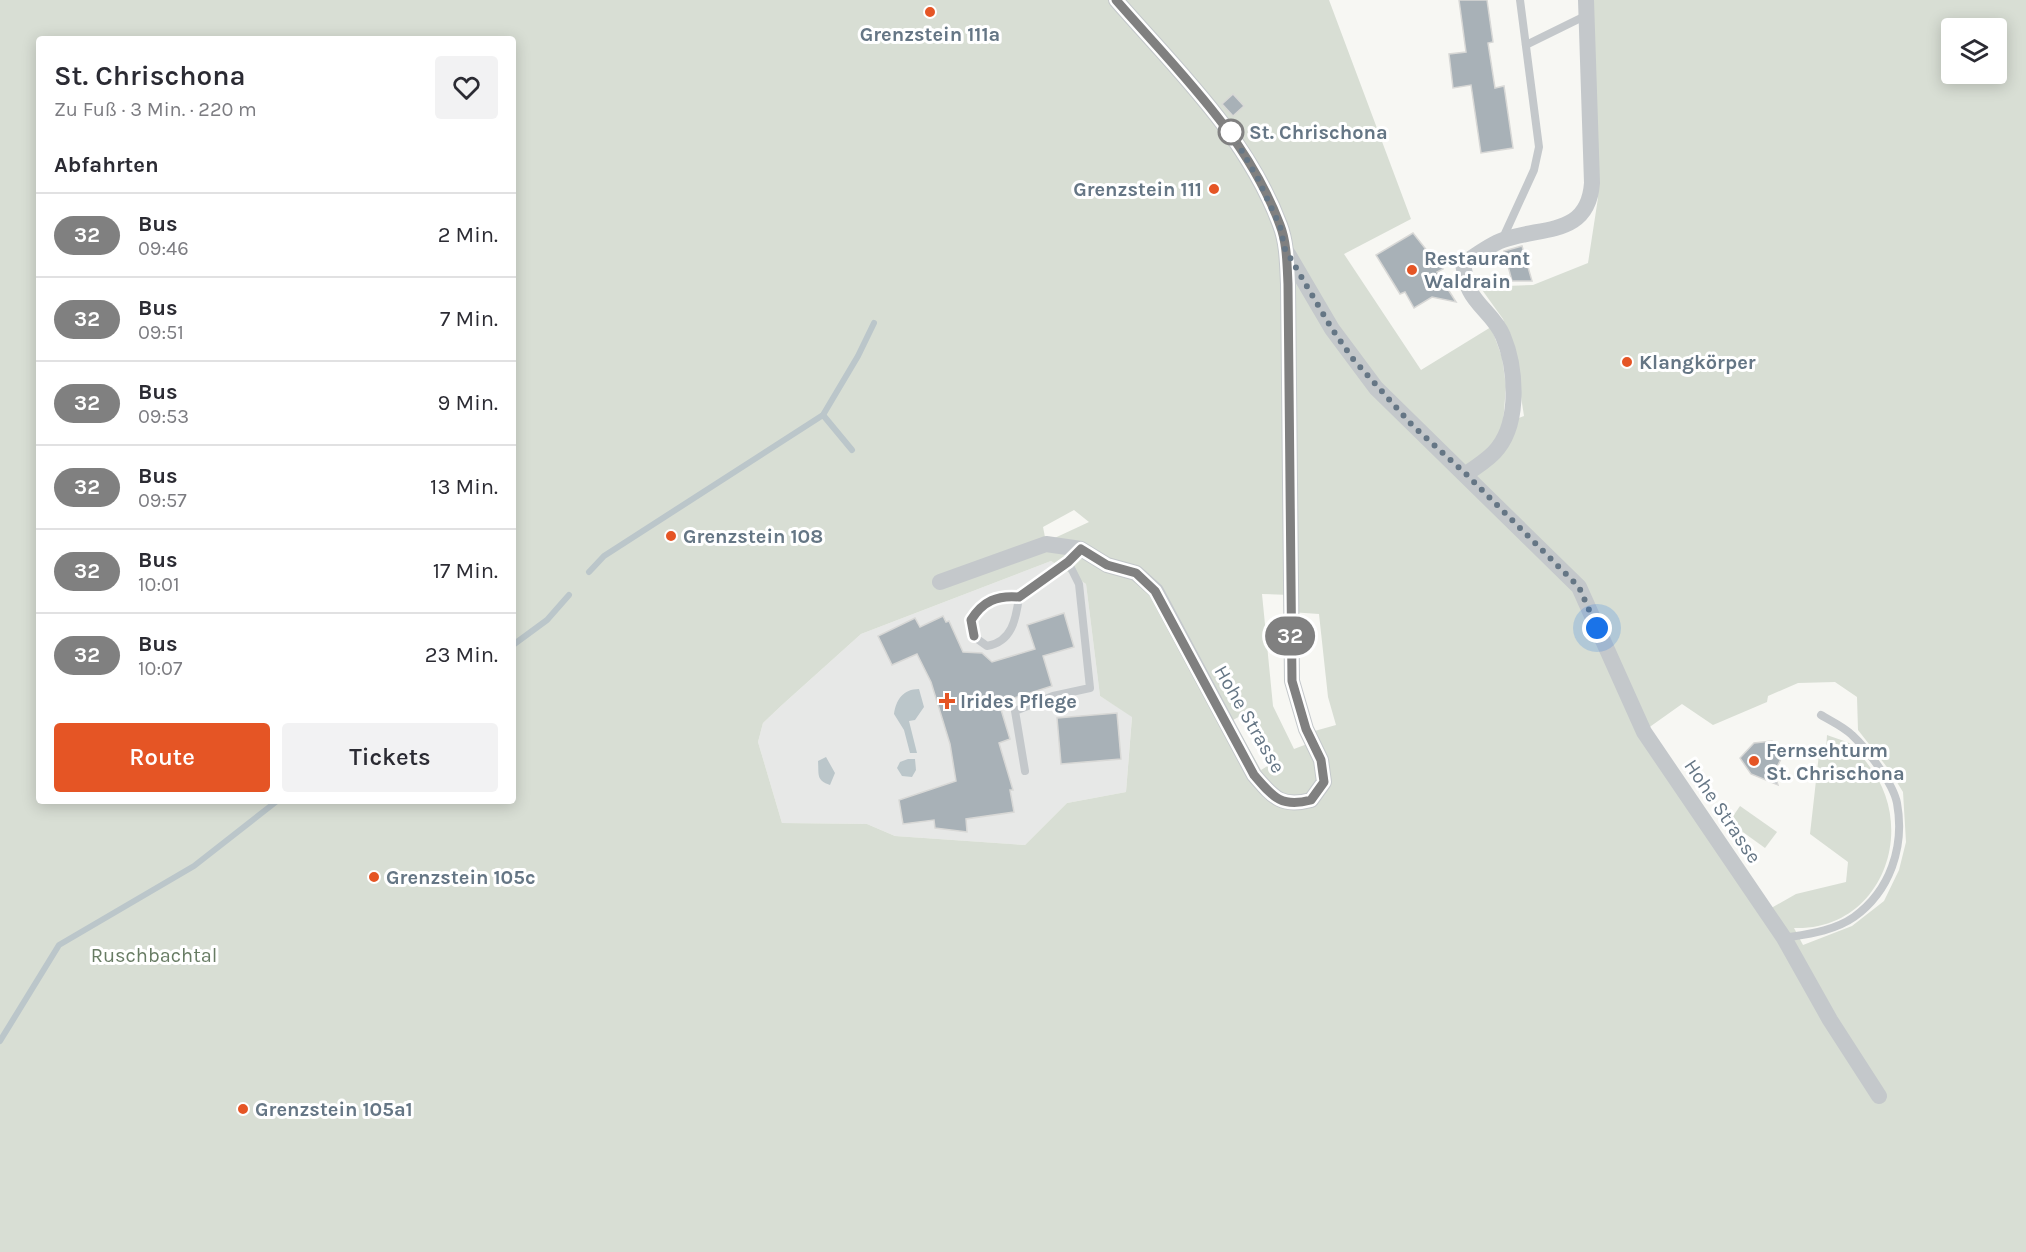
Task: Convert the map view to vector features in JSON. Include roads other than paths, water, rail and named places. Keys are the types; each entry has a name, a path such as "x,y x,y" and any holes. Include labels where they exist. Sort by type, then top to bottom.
{"street":[{"name":"Hohe Strasse","path":"940,582 1046,544 1081,549 1107,565 1136,573 1155,591 1254,775 1272,797 1293,805 1311,800 1324,782 1321,760 1306,729 1292,681 1285,249 1280,226 1258,179 1231,132 1116,0"},
{"path":"1466,474 1498,449 1506,436 1510,418 1512,371 1503,336 1490,314 1470,292 1463,264 1502,240 1569,224 1580,217 1591,199 1586,7"},
{"name":"Hohe Strasse","path":"1285,249 1332,329 1376,388 1579,587 1644,732 1784,938 1830,1020 1879,1096"}],"lane":[{"path":"1502,240 1534,170 1539,147 1520,0"},
{"path":"1526,45 1586,7"},
{"path":"1019,597 1013,626 998,645 987,646 974,636 971,620 980,607 992,599 1006,596 1019,597 1068,562 1081,549"},
{"path":"1025,771 1015,711 1053,696 1090,688 1079,584 1068,562"},
{"path":"1784,938 1825,931 1853,917 1876,896 1891,873 1898,847 1897,802 1880,769 1852,734 1821,715"}],"waterway":[{"path":"589,572 604,556 823,415 858,356 874,323"},
{"path":"823,415 852,450"},
{"path":"516,643 547,620 569,595"},
{"path":"0,1041 59,945 194,866 273,804"}],"place":[{"name":"Grenzstein 111a","path":"930,12"},
{"name":"St. Chrischona","path":"1231,132"},
{"name":"Grenzstein 111","path":"1214,189"},
{"name":"Restaurant Waldrain","path":"1412,270"},
{"name":"Klangkörper","path":"1627,362"},
{"name":"Grenzstein 108","path":"671,536"},
{"name":"Irides Pflege","path":"947,701"},
{"name":"Fernsehturm St. Chrischona","path":"1754,761"},
{"name":"Grenzstein 105c","path":"374,877"},
{"name":"Grenzstein 105a1","path":"243,1109"}],"park label":[{"name":"Ruschbachtal","path":"154,955"}]}
